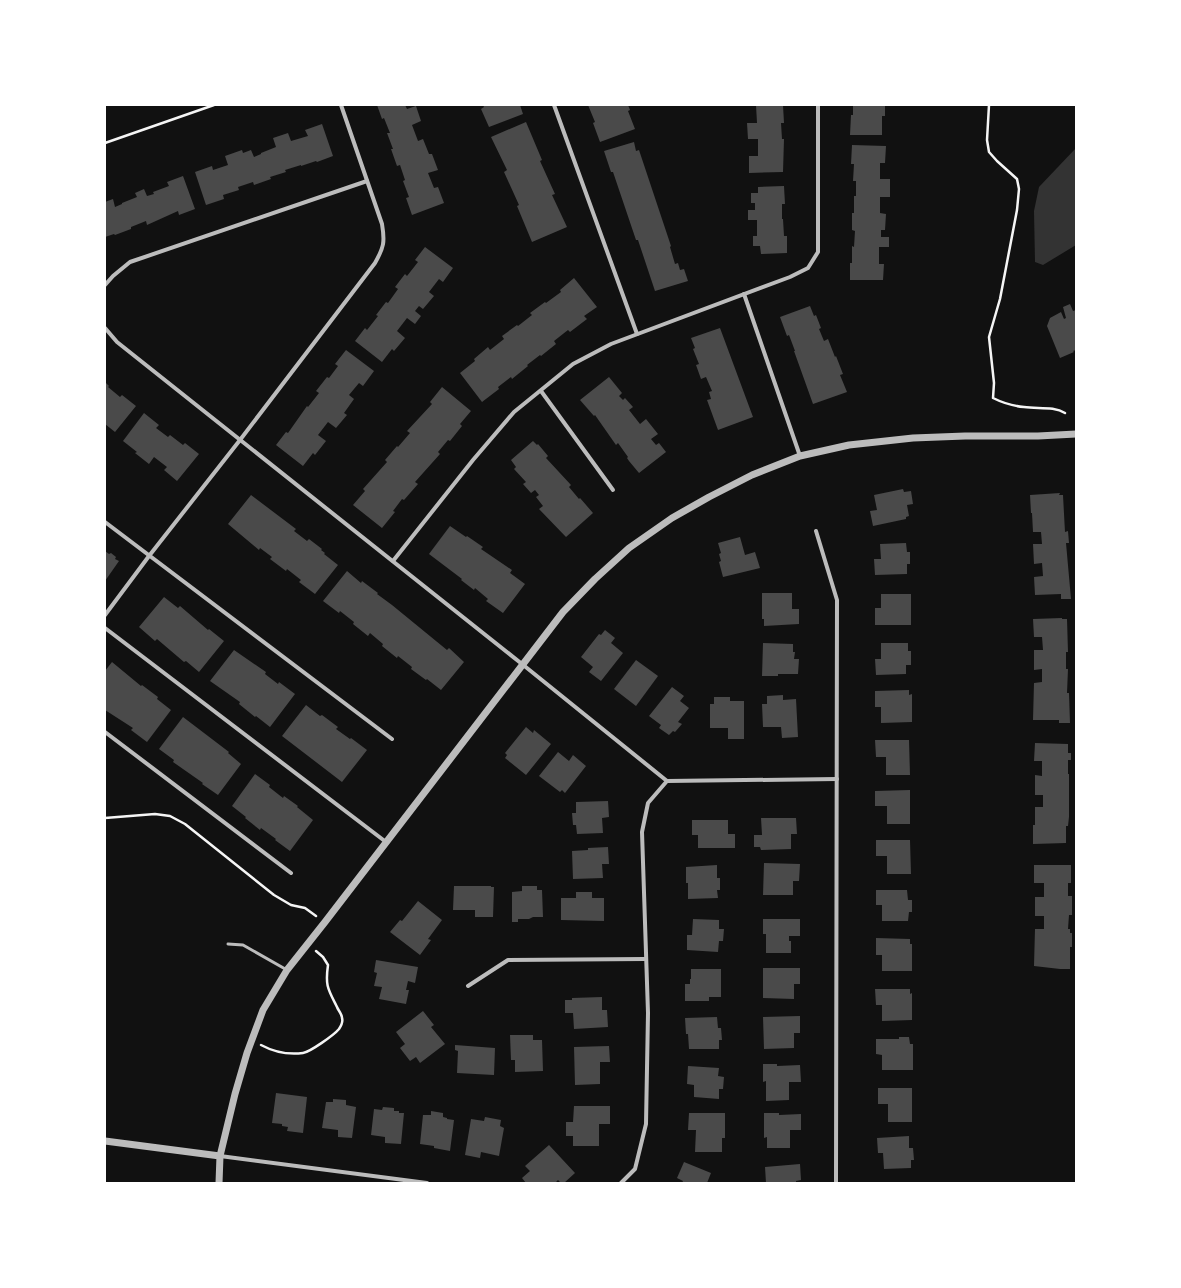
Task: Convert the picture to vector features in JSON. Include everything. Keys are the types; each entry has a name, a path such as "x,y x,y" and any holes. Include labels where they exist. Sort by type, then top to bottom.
{"street":[{"path":"105,615 375,263 382,250 384,237 382,224 341,105"},
{"path":"554,105 637,334"},
{"path":"393,562 473,460 514,412 573,364 611,344 744,294 808,268 818,252 818,105"},
{"path":"105,285 113,276 130,262 367,181"},
{"path":"744,294 800,456"},
{"path":"105,328 117,342 667,781 837,779"},
{"path":"541,391 613,490"},
{"path":"219,1183 220,1156 245,1060 263,1010 287,970 563,612 595,579 629,548 672,518 709,496 752,475 800,456 849,445 913,438 965,436 1051,436 1076,434"},
{"path":"105,522 392,739"},
{"path":"816,531 837,600 836,1183"},
{"path":"105,628 386,842"},
{"path":"105,732 291,874"},
{"path":"621,1183 635,1169 646,1124 648,1013 645,959 642,832 648,803 667,781"},
{"path":"468,986 508,960 645,959"},
{"path":"105,1142 427,1183"}],"lane":[{"path":"228,944 243,945 287,970"}],"path":[{"path":"105,143 214,105"},
{"path":"989,105 987,140 989,152 1017,179 1020,189 1000,299 989,337 994,383 993,398 1009,404 1025,407 1060,409 1065,413"},
{"path":"105,818 156,814 170,816 185,824 274,895 291,905 305,908 325,922"},
{"path":"252,1040 270,1050 277,1052 291,1054 305,1053 319,1045 339,1029 342,1024 342,1018 327,988 328,965 323,957 308,944"}],"shaded area":[{"path":"1076,148 1076,245 1043,265 1035,262 1034,211 1039,187"}],"building":[{"path":"377,105 405,105 407,109 416,106 421,121 412,125 418,141 423,139 429,154 432,154 438,170 428,173 434,188 438,187 444,203 412,215 406,198 409,197 403,181 405,180 400,165 397,166 387,133 390,133 384,118 382,119"},
{"path":"483,105 520,105 523,114 489,127 481,109 484,107"},
{"path":"588,105 628,105 630,110 628,111 635,129 600,142 593,123 595,122"},
{"path":"756,105 783,105 784,123 781,123 782,139 784,139 783,172 749,173 749,156 758,156 758,139 748,139 747,123 757,123"},
{"path":"853,105 885,105 885,116 882,116 882,135 850,135"},
{"path":"526,122 542,160 540,161 555,194 552,195 567,227 532,242 517,206 519,205 504,172 507,170 491,137"},
{"path":"322,124 333,156 317,162 316,161 285,170 286,172 270,177 271,179 254,185 253,182 238,187 239,190 223,195 224,199 206,205 195,172 212,166 213,170 228,165 225,156 242,150 243,153 251,150 254,157 276,147 273,138 288,133 291,141 308,136 305,130"},
{"path":"634,142 636,151 639,150 671,246 675,264 678,263 680,270 684,269 688,281 655,291 638,240 636,240 613,172 611,172 604,151"},
{"path":"852,145 886,146 885,163 880,163 880,179 890,179 890,197 880,197 880,213 886,214 885,230 881,230 881,237 889,237 889,247 879,247 879,264 884,264 883,280 850,280 850,263 852,263 852,246 854,247 855,231 852,230 852,213 854,213 854,196 856,196 856,181 853,181 854,164 851,164"},
{"path":"183,176 195,209 179,215 178,211 147,225 146,221 131,227 131,229 105,237 105,202 113,199 115,207 137,197 135,193 144,189 147,196 154,194 153,192 169,186 167,182"},
{"path":"784,186 785,204 782,204 782,219 784,236 787,236 787,253 761,254 760,246 753,246 753,236 757,236 757,220 748,220 748,210 755,210 755,203 751,203 751,193 758,193 758,187"},
{"path":"425,247 453,268 443,282 439,279 429,292 434,296 423,309 419,306 415,311 421,316 415,324 407,318 397,331 405,338 394,351 392,349 382,362 355,341 365,328 367,330 378,316 376,315 386,302 388,303 398,289 395,287 405,274 407,276 418,262 415,260"},
{"path":"574,278 597,307 584,316 587,319 570,332 568,330 554,341 556,344 527,365 528,366 512,379 511,377 498,387 499,389 482,402 460,373 475,361 474,359 488,347 490,350 504,339 502,336 532,315 530,313 561,292 560,290"},
{"path":"1070,304 1073,311 1076,310 1076,350 1060,358 1047,326 1050,318 1061,312 1064,319 1066,318 1063,307"},
{"path":"810,306 814,316 816,315 821,328 819,329 824,341 828,339 835,357 836,356 843,374 840,375 847,392 813,404 789,335 787,336 780,317"},
{"path":"720,328 753,417 718,430 707,400 711,399 709,392 712,391 706,377 701,379 696,365 699,364 693,349 695,348 691,338"},
{"path":"346,350 374,371 363,386 359,383 349,395 354,399 344,413 347,415 336,428 328,422 318,435 326,441 315,455 313,453 303,466 276,445 286,432 288,433 307,406 308,407 319,393 316,391 338,366 335,364"},
{"path":"609,377 622,393 619,396 623,400 625,398 633,407 629,410 640,424 646,419 658,434 651,439 656,445 659,443 666,452 639,473 629,461 627,458 628,457 618,443 616,445 595,415 594,416 580,400"},
{"path":"105,382 109,386 108,387 120,397 122,395 136,406 115,432 105,424"},
{"path":"442,387 471,411 460,424 462,426 450,441 448,440 438,452 440,454 415,482 418,484 404,500 402,499 393,511 395,512 382,528 353,505 365,491 363,489 387,462 385,460 410,433 407,431 432,404 430,402"},
{"path":"144,413 159,425 156,428 168,437 170,435 183,445 185,443 199,454 177,481 164,470 167,467 154,457 149,464 123,441"},
{"path":"533,441 537,445 538,444 548,456 546,458 571,485 569,487 579,499 580,498 593,513 566,537 539,509 543,506 536,497 539,495 535,490 531,493 523,484 526,482 514,469 516,467 511,460"},
{"path":"903,489 904,492 911,491 913,504 907,505 909,516 906,517 906,519 873,526 870,511 877,510 874,495"},
{"path":"1060,493 1059,495 1063,495 1065,532 1068,531 1069,543 1066,543 1071,599 1061,599 1061,594 1035,595 1034,577 1043,576 1042,563 1034,564 1033,544 1042,544 1041,532 1033,532 1030,495"},
{"path":"251,495 296,529 294,531 307,541 309,539 322,549 321,550 325,553 324,554 338,565 315,594 299,582 301,580 287,569 286,571 270,559 272,557 260,548 259,550 228,524"},
{"path":"450,526 483,547 481,549 512,570 510,573 525,584 503,613 486,601 488,599 475,588 474,590 429,554"},
{"path":"740,537 745,555 755,552 760,568 723,577 719,562 721,561 719,554 721,553 718,543"},
{"path":"906,543 907,552 910,552 910,564 907,564 907,574 875,575 874,559 881,559 880,544"},
{"path":"105,551 109,554 111,553 116,557 115,559 119,561 105,581"},
{"path":"347,571 361,583 362,581 378,593 377,594 447,650 449,648 464,662 441,690 411,669 412,667 398,656 397,658 382,646 383,644 370,633 368,636 340,611 339,613 323,601"},
{"path":"762,593 792,593 792,609 799,609 799,624 764,626 764,619 762,619"},
{"path":"881,594 911,594 911,625 875,625 875,608 881,608"},
{"path":"164,597 178,608 180,606 208,630 209,629 224,641 199,672 186,661 184,662 157,639 155,641 139,627"},
{"path":"1033,619 1067,619 1068,652 1066,652 1066,669 1068,669 1067,693 1069,693 1070,723 1059,723 1059,720 1033,720 1034,683 1042,682 1042,669 1034,670 1034,650 1043,650 1042,637 1034,637"},
{"path":"605,630 615,638 611,643 623,653 601,681 589,672 593,667 581,657 599,634 601,635"},
{"path":"763,643 793,644 793,652 795,652 794,659 799,659 798,674 762,676"},
{"path":"881,643 908,643 908,651 911,651 911,665 906,665 906,674 876,675 875,659 881,659"},
{"path":"234,650 266,672 265,674 278,684 279,682 295,694 270,727 239,704 240,702 210,681"},
{"path":"636,660 658,676 636,706 614,689"},
{"path":"112,662 141,686 142,685 158,697 157,699 171,710 147,742 131,730 133,728 105,710 105,671"},
{"path":"672,687 684,696 680,701 689,708 678,722 682,724 675,732 673,731 669,735 659,728 661,725 649,716"},
{"path":"909,690 909,695 912,694 912,722 881,723 881,707 875,707 875,691"},
{"path":"783,695 783,700 796,699 798,737 782,738 781,727 763,727 762,704 767,704 767,696"},
{"path":"714,697 730,697 730,701 744,701 744,739 728,739 728,728 710,728 710,704 714,704"},
{"path":"306,705 338,727 336,729 367,750 342,782 282,736"},
{"path":"183,717 229,752 228,753 241,764 218,795 173,762 174,760 159,749"},
{"path":"526,727 533,733 534,730 551,744 526,775 505,758 507,755 505,753"},
{"path":"875,740 909,740 910,775 886,775 886,757 876,757"},
{"path":"1035,743 1068,744 1068,753 1071,753 1071,760 1068,760 1069,817 1068,826 1066,826 1066,843 1033,844 1035,807 1043,807 1043,795 1035,795 1035,775 1042,776 1042,761 1034,761"},
{"path":"558,752 569,761 573,755 586,766 565,793 562,790 560,792 539,776"},
{"path":"255,774 270,785 269,787 283,798 284,796 298,806 297,807 313,820 290,851 261,828 260,830 232,806"},
{"path":"910,790 910,824 887,824 887,806 875,806 875,791"},
{"path":"608,801 609,817 602,818 603,833 577,834 576,825 573,825 572,813 576,813 576,802"},
{"path":"761,818 796,818 797,834 791,834 791,849 761,850 760,847 754,847 754,835 762,835"},
{"path":"692,820 728,820 728,834 735,834 735,848 698,848 698,835 692,835"},
{"path":"876,840 910,840 911,874 887,874 887,856 876,856"},
{"path":"608,847 609,864 602,864 603,878 573,879 572,851 588,850 588,848"},
{"path":"764,863 800,864 799,881 793,881 793,895 763,895"},
{"path":"717,865 717,878 720,878 720,890 717,890 718,898 688,899 686,867"},
{"path":"1034,865 1071,865 1071,883 1068,883 1068,896 1072,896 1072,915 1069,915 1068,929 1070,929 1070,933 1072,933 1072,947 1070,947 1070,969 1034,966 1035,929 1044,929 1044,916 1035,916 1035,897 1044,897 1044,883 1034,883"},
{"path":"454,886 494,887 493,917 475,917 475,910 453,910"},
{"path":"522,886 537,886 537,890 542,890 543,917 518,919 518,922 512,922 512,892 522,891"},
{"path":"876,890 907,890 908,900 912,900 912,912 909,912 908,921 882,921 882,905 876,905"},
{"path":"576,892 592,892 592,898 604,898 604,921 561,920 561,898 576,898"},
{"path":"418,901 442,920 428,939 431,940 420,955 390,932 400,920 402,921"},
{"path":"693,919 719,920 719,929 724,929 723,941 719,941 718,952 687,950 687,935 692,935"},
{"path":"763,919 800,919 800,936 789,936 789,941 791,941 791,953 766,953 766,934 763,934"},
{"path":"876,938 910,939 910,944 912,944 912,971 882,971 882,955 876,955"},
{"path":"376,960 418,967 415,983 408,981 406,990 409,990 406,1004 379,999 382,987 374,986 377,973 374,972"},
{"path":"763,968 800,968 800,984 794,984 794,999 763,998"},
{"path":"691,969 721,969 721,997 709,997 709,1001 685,1001 685,984 690,984"},
{"path":"875,989 910,989 910,994 912,993 912,1020 882,1021 882,1005 876,1005"},
{"path":"602,997 602,1010 607,1010 608,1027 574,1029 573,1013 565,1013 565,1000 572,1000 572,998"},
{"path":"423,1011 434,1025 431,1027 445,1044 420,1063 416,1057 410,1061 400,1048 405,1044 396,1032"},
{"path":"800,1016 800,1033 794,1033 794,1048 764,1049 763,1017"},
{"path":"717,1017 718,1028 721,1028 722,1040 719,1040 719,1049 689,1049 685,1018"},
{"path":"510,1035 533,1035 533,1040 542,1040 543,1071 515,1072 515,1060 511,1060"},
{"path":"899,1037 909,1037 910,1044 913,1044 913,1070 882,1070 882,1055 876,1054 876,1039 899,1039"},
{"path":"455,1045 495,1048 494,1075 457,1073 458,1051 455,1050"},
{"path":"609,1046 610,1062 600,1062 600,1084 575,1085 574,1047"},
{"path":"763,1064 777,1064 777,1066 800,1065 801,1082 789,1082 789,1100 766,1101 766,1081 763,1082"},
{"path":"688,1066 719,1068 718,1076 724,1077 723,1089 719,1089 719,1099 694,1097 694,1085 687,1084"},
{"path":"878,1088 912,1088 912,1122 888,1122 888,1104 878,1104"},
{"path":"276,1093 307,1097 303,1133 287,1131 288,1127 282,1126 282,1124 272,1123"},
{"path":"333,1099 346,1100 346,1105 356,1107 352,1138 338,1137 338,1130 322,1128 326,1102 333,1102"},
{"path":"574,1106 610,1106 610,1124 599,1124 599,1146 573,1146 573,1136 566,1136 566,1122 573,1122"},
{"path":"383,1107 394,1108 394,1111 404,1113 401,1144 385,1143 385,1137 371,1135 374,1109 382,1110"},
{"path":"431,1111 443,1113 443,1117 454,1120 450,1151 434,1148 434,1146 420,1144 423,1115 431,1115"},
{"path":"689,1113 725,1113 725,1138 722,1138 722,1152 695,1152 696,1130 688,1130"},
{"path":"764,1113 779,1113 779,1115 801,1114 801,1130 790,1130 790,1148 767,1148 767,1137 764,1138"},
{"path":"485,1117 501,1120 500,1126 504,1128 499,1156 481,1152 480,1158 465,1155 471,1119 484,1121"},
{"path":"909,1136 909,1148 913,1148 914,1160 911,1160 911,1168 884,1169 883,1153 878,1153 877,1138"},
{"path":"549,1145 575,1173 564,1183 561,1183 558,1180 555,1183 526,1183 522,1178 530,1171 525,1166"},
{"path":"684,1162 711,1173 707,1183 682,1183 683,1181 677,1178"},
{"path":"800,1164 801,1180 796,1181 796,1183 766,1183 765,1167"}]}
